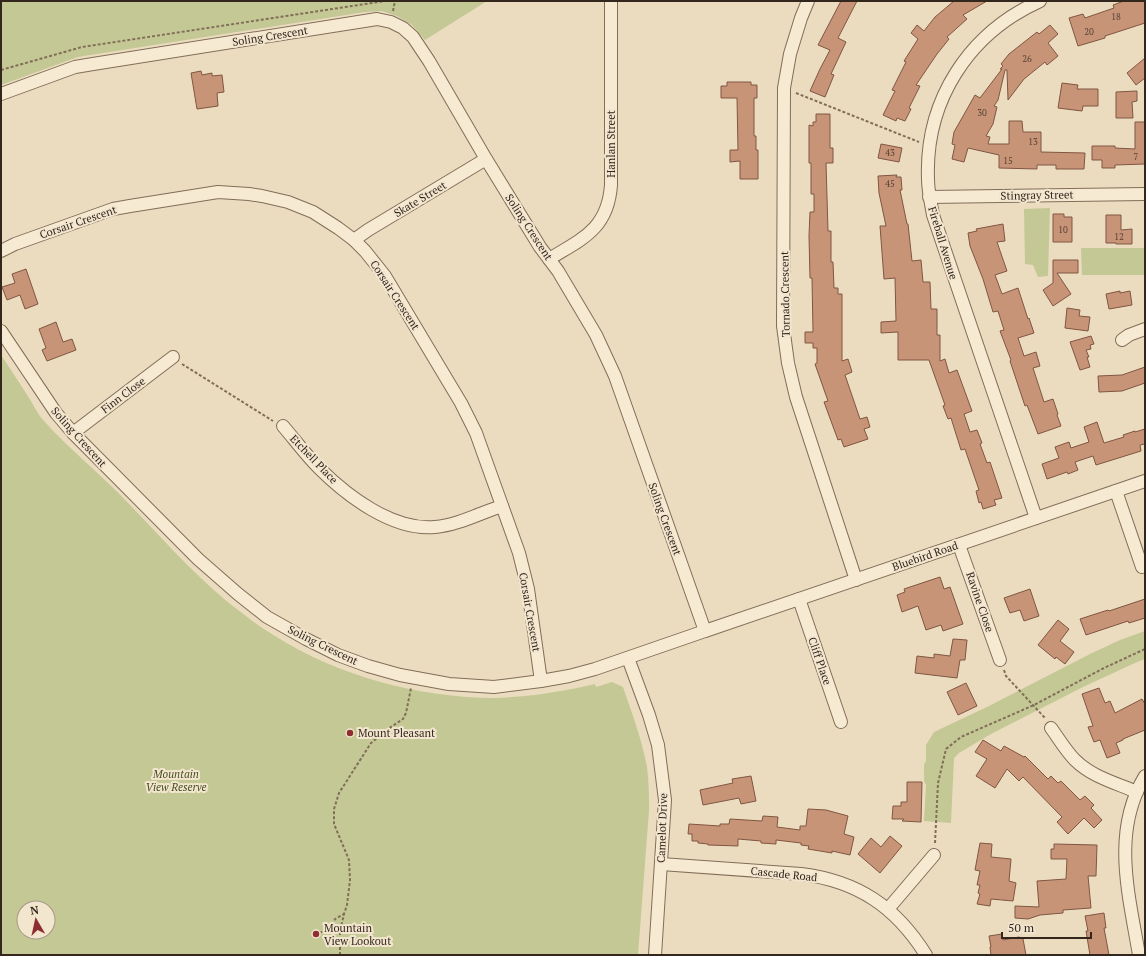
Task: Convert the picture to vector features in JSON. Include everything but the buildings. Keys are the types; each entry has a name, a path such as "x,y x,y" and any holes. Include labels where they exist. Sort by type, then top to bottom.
{"street":[{"name":"Hanlan Street","path":"549,259 592,231 597,226 604,214 609,201 611,186 611,1"},
{"name":"Tornado Crescent","path":"808,1 790,54 784,88 784,326 788,362 796,397 856,580"},
{"name":"Fireball Avenue","path":"1036,518 937,228 929,197 928,172 929,146 933,126 948,86 961,64 980,42 999,25 1021,10 1040,1"},
{"name":"Soling Crescent","path":"1,94 81,66 377,20 391,22 403,28 413,37 429,61 486,159 540,247 558,271 596,335 610,366 705,631 595,669 569,676 541,681 494,686 449,684 414,678 368,666 338,655 306,639 267,616 198,560 73,433 56,413 1,331"},
{"name":"Skate Street","path":"354,240 368,230 486,159"},
{"name":"Corsair Crescent","path":"1,251 15,244 121,207 218,192 249,194 275,198 288,202 313,212 354,240 385,276 462,403 476,433 518,553 528,589 541,681"},
{"name":"Stingray Street","path":"929,197 1145,194"},
{"path":"1122,340 1129,335 1145,329"},
{"name":"Finn Close","path":"73,433 173,357"},
{"name":"Etchell Place","path":"283,426 319,468 341,487 378,512 398,522 420,527 440,526 451,524 502,506"},
{"name":"Bluebird Road","path":"705,631 1145,481"},
{"path":"1116,491 1142,567"},
{"name":"Ravine Close","path":"959,545 1000,660"},
{"name":"Cliff Place","path":"799,599 841,722"},
{"name":"Camelot Drive","path":"628,658 649,715 658,745 665,800 655,955"},
{"path":"1051,728 1075,760 1085,768 1100,777 1137,792"},
{"path":"1139,955 1126,875 1125,842 1128,818 1137,792 1145,776"},
{"path":"888,909 934,855"},
{"name":"Cascade Road","path":"661,864 814,875 839,882 872,898 888,909 913,935 926,955"}],"path":[{"path":"1,70 82,47 385,1"},
{"path":"784,88 929,146"},
{"path":"173,357 186,367 270,420 283,426"},
{"path":"934,855 938,783 946,749 961,737 1034,706 1104,668 1145,649"},
{"path":"1000,660 1006,676 1044,716 1051,728"},
{"path":"340,955 340,931 348,905 350,860 334,824 334,809 339,793 372,743 402,719 406,712 414,678"},
{"path":"316,934 331,929 335,920 344,914"}],"green space":[{"path":"1,1 487,1 425,40 412,25 397,16 382,11 365,12 78,57 1,85"},
{"path":"1050,208 1048,276 1038,277 1033,265 1025,264 1024,209"},
{"path":"1081,248 1145,248 1145,275 1082,275"},
{"name":"Mountain View Reserve","path":"1,355 43,420 65,443 119,493 197,575 254,622 299,650 352,673 380,682 437,694 494,698 544,694 595,684 596,687 612,682 623,687 642,747 649,784 649,811 638,955 1,955"},
{"path":"1145,631 1145,659 1083,687 991,734 959,753 954,758 951,823 924,821 926,785 924,781 924,764 926,761 926,745 934,732 989,706 1090,654 1120,640"}],"place":[{"name":"Mount Pleasant","path":"350,733"},
{"name":"Mountain View Lookout","path":"316,934"}]}
